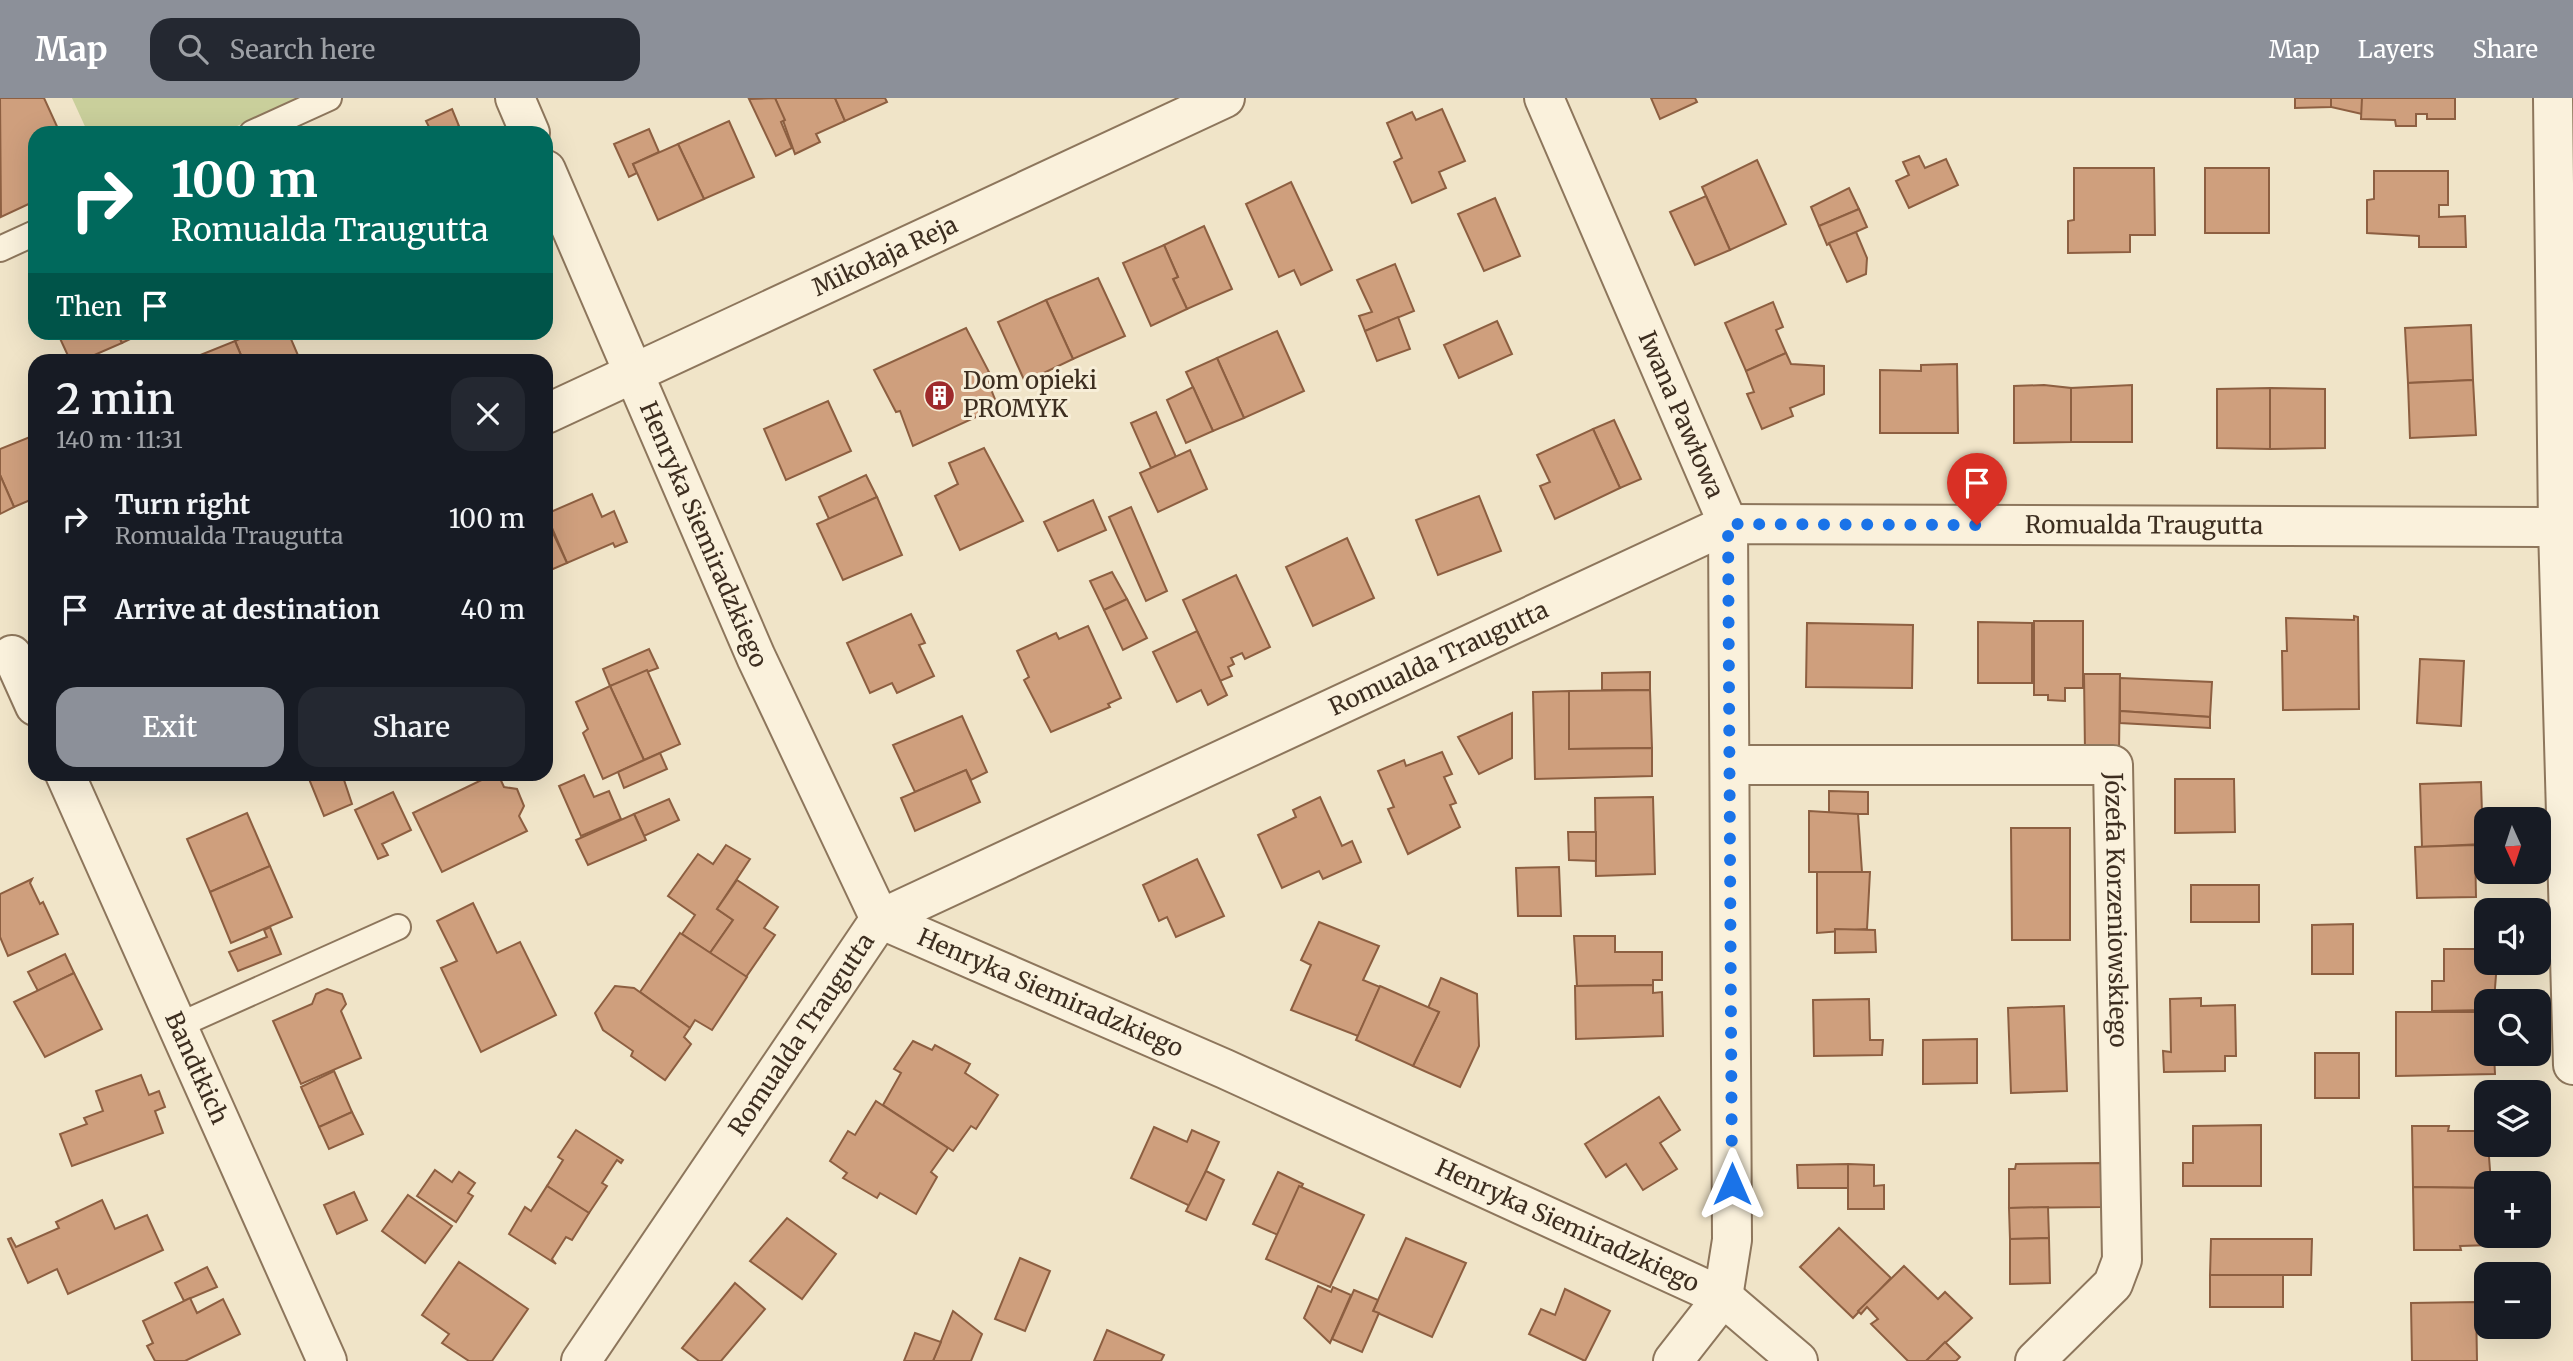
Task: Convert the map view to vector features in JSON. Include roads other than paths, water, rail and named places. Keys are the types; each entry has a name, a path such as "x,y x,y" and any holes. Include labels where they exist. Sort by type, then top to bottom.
{"street":[{"path":"515,98 527,126"},
{"name":"Mikołaja Reja","path":"553,411 1225,98"},
{"name":"Iwana Pawłowa","path":"1544,98 1728,524 1732,1240 1723,1297 1672,1361"},
{"path":"2553,98 2558,527 2573,1065"},
{"name":"Henryka Siemiradzkiego","path":"553,186 756,657 880,919 1226,1069 1723,1297 1798,1361"},
{"name":"Romualda Traugutta","path":"581,1361 880,919 1728,524 2558,527"},
{"path":"16,653 28,686"},
{"name":"Józefa Korzeniowskiego","path":"1730,765 2113,765 2122,1260 2113,1284 2035,1361"},
{"name":"Bandtkich","path":"68,781 327,1361"}],"lane":[{"path":"267,126 329,98"},
{"path":"0,249 28,236"},
{"path":"177,1026 398,927"}],"place":[{"name":"Dom opieki PROMYK","path":"940,395"}]}
